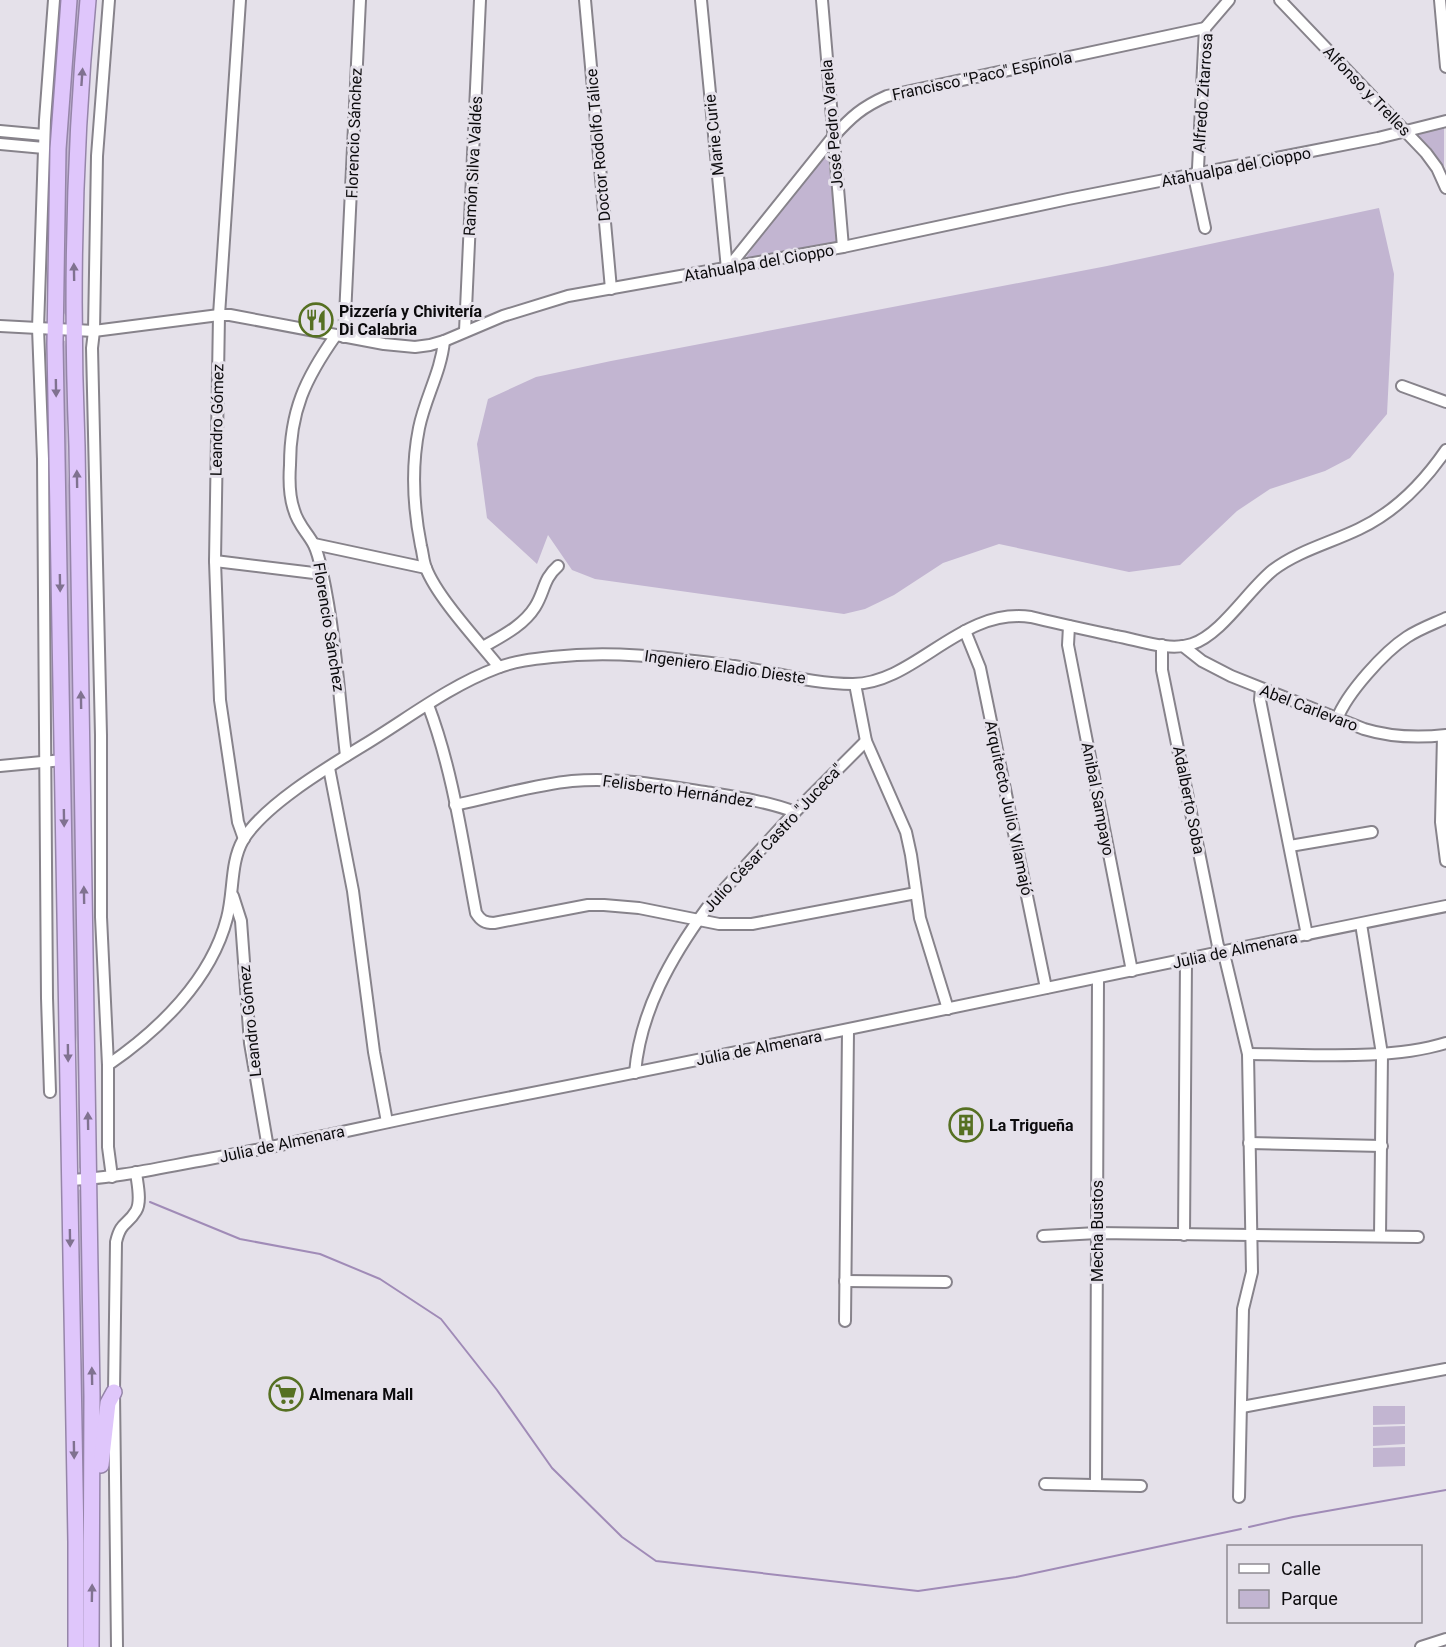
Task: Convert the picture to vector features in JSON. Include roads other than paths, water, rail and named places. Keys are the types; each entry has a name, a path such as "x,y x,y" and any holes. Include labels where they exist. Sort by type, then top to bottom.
{"highway":[{"path":"69,0 58,149 55,329 76,1647"},
{"path":"88,0 76,176 74,331 89,1179 93,1539 91,1647"},
{"path":"93,1539 108,1403 114,1392"}],"street":[{"path":"50,1092 47,998 43,459 38,328 44,135 54,0"},
{"path":"109,0 97,156 92,348 101,735 101,917 108,1065 108,1147 112,1177"},
{"name":"Leandro Gómez","path":"240,0 219,315 214,561 220,700 238,822 244,839"},
{"name":"Florencio Sánchez","path":"346,756 331,624 322,574 314,544 298,521 291,500 291,435 295,413 308,380 340,336 360,0"},
{"name":"Ramón Silva Valdés","path":"465,331 480,0"},
{"name":"Doctor Rodolfo Tálice","path":"585,0 611,289"},
{"name":"Marie Curie","path":"701,0 727,269"},
{"name":"José Pedro Varela","path":"822,0 843,247"},
{"name":"Alfredo Zitarrosa","path":"1205,228 1195,181 1205,28 1229,0"},
{"name":"Alfonso y Trelles","path":"1280,0 1407,132 1431,160 1446,185"},
{"path":"1440,0 1446,67"},
{"name":"Francisco \"Paco\" Espínola","path":"727,269 833,136 851,116 866,105 887,96 1205,28"},
{"name":"Atahualpa del Cioppo","path":"0,326 94,331 219,315 245,317 384,344 415,347 444,341 534,306 568,297 843,247 1068,199 1407,132 1446,121"},
{"path":"0,131 44,135"},
{"path":"0,144 44,148"},
{"path":"444,341 442,357 419,425 415,452 416,521 426,568 441,594 499,667"},
{"path":"1402,386 1446,402"},
{"name":"Ingeniero Eladio Dieste","path":"108,1065 147,1034 203,974 223,932 232,895 235,861 244,839 259,821 273,808 346,756 463,684 499,667 534,659 576,654 616,653 855,684 880,678 896,671 965,630 991,620 1013,616 1031,617 1162,645 1193,644 1213,631 1261,581 1283,563 1359,529 1390,510 1419,484 1446,450"},
{"path":"314,544 426,568"},
{"path":"214,561 322,574"},
{"path":"483,647 525,621 536,606 547,578 558,566"},
{"path":"1337,719 1345,703 1391,649 1407,637 1446,618"},
{"name":"Anibal Sampayo","path":"1069,626 1068,645 1132,971"},
{"name":"Arquitecto Julio Vilamajó","path":"965,630 980,668 1046,988"},
{"name":"Adalberto Soba","path":"1162,645 1162,670 1218,946 1222,953 1248,1054 1252,1272 1243,1309 1239,1497"},
{"name":"Abel Carlevaro","path":"1182,646 1202,661 1261,689 1337,719 1381,734 1445,736"},
{"path":"855,684 866,741 906,832 920,918 948,1010"},
{"path":"1261,689 1260,700 1307,935"},
{"path":"428,705 437,727 476,913 487,923 494,924 570,908 604,905 639,908 697,921 737,925 768,922 916,893"},
{"path":"1445,736 1440,822 1446,861"},
{"name":"Julio César Castro \"Juceca\"","path":"635,1073 639,1043 649,1010 672,963 697,921 795,812 866,741"},
{"path":"0,766 63,760"},
{"path":"329,768 353,891 374,1052 387,1122"},
{"name":"Felisberto Hernández","path":"455,805 571,781 593,780 626,781 688,790 778,805 795,812"},
{"path":"1290,846 1372,832"},
{"name":"Leandro Gómez","path":"232,895 241,921 250,1043 268,1148"},
{"name":"Julia de Almenara","path":"70,1180 112,1177 268,1148 387,1122 848,1031 1446,906"},
{"path":"1361,924 1382,1054 1380,1236"},
{"path":"1184,1235 1186,960"},
{"name":"Mecha Bustos","path":"1096,1484 1098,978"},
{"path":"845,1321 848,1031"},
{"path":"1248,1054 1382,1054 1428,1048 1446,1043"},
{"path":"1249,1143 1382,1146"},
{"path":"117,1647 114,1392 116,1242 122,1225 136,1210 139,1203 136,1172"},
{"path":"1043,1236 1097,1233 1418,1237"},
{"path":"845,1281 946,1282"},
{"path":"1242,1407 1446,1369"},
{"path":"1045,1484 1141,1486"},
{"path":"1421,1647 1446,1639"}],"waterway":[{"path":"150,1202 240,1239 320,1254 380,1279 441,1319 497,1390 552,1468 622,1537 656,1561 918,1591 1016,1577 1241,1529"},
{"path":"1249,1527 1446,1490"}],"place":[{"name":"Pizzería y Chivitería Di Calabria","path":"316,320"},
{"name":"La Trigueña","path":"966,1125"},
{"name":"Almenara Mall","path":"286,1394"}]}
